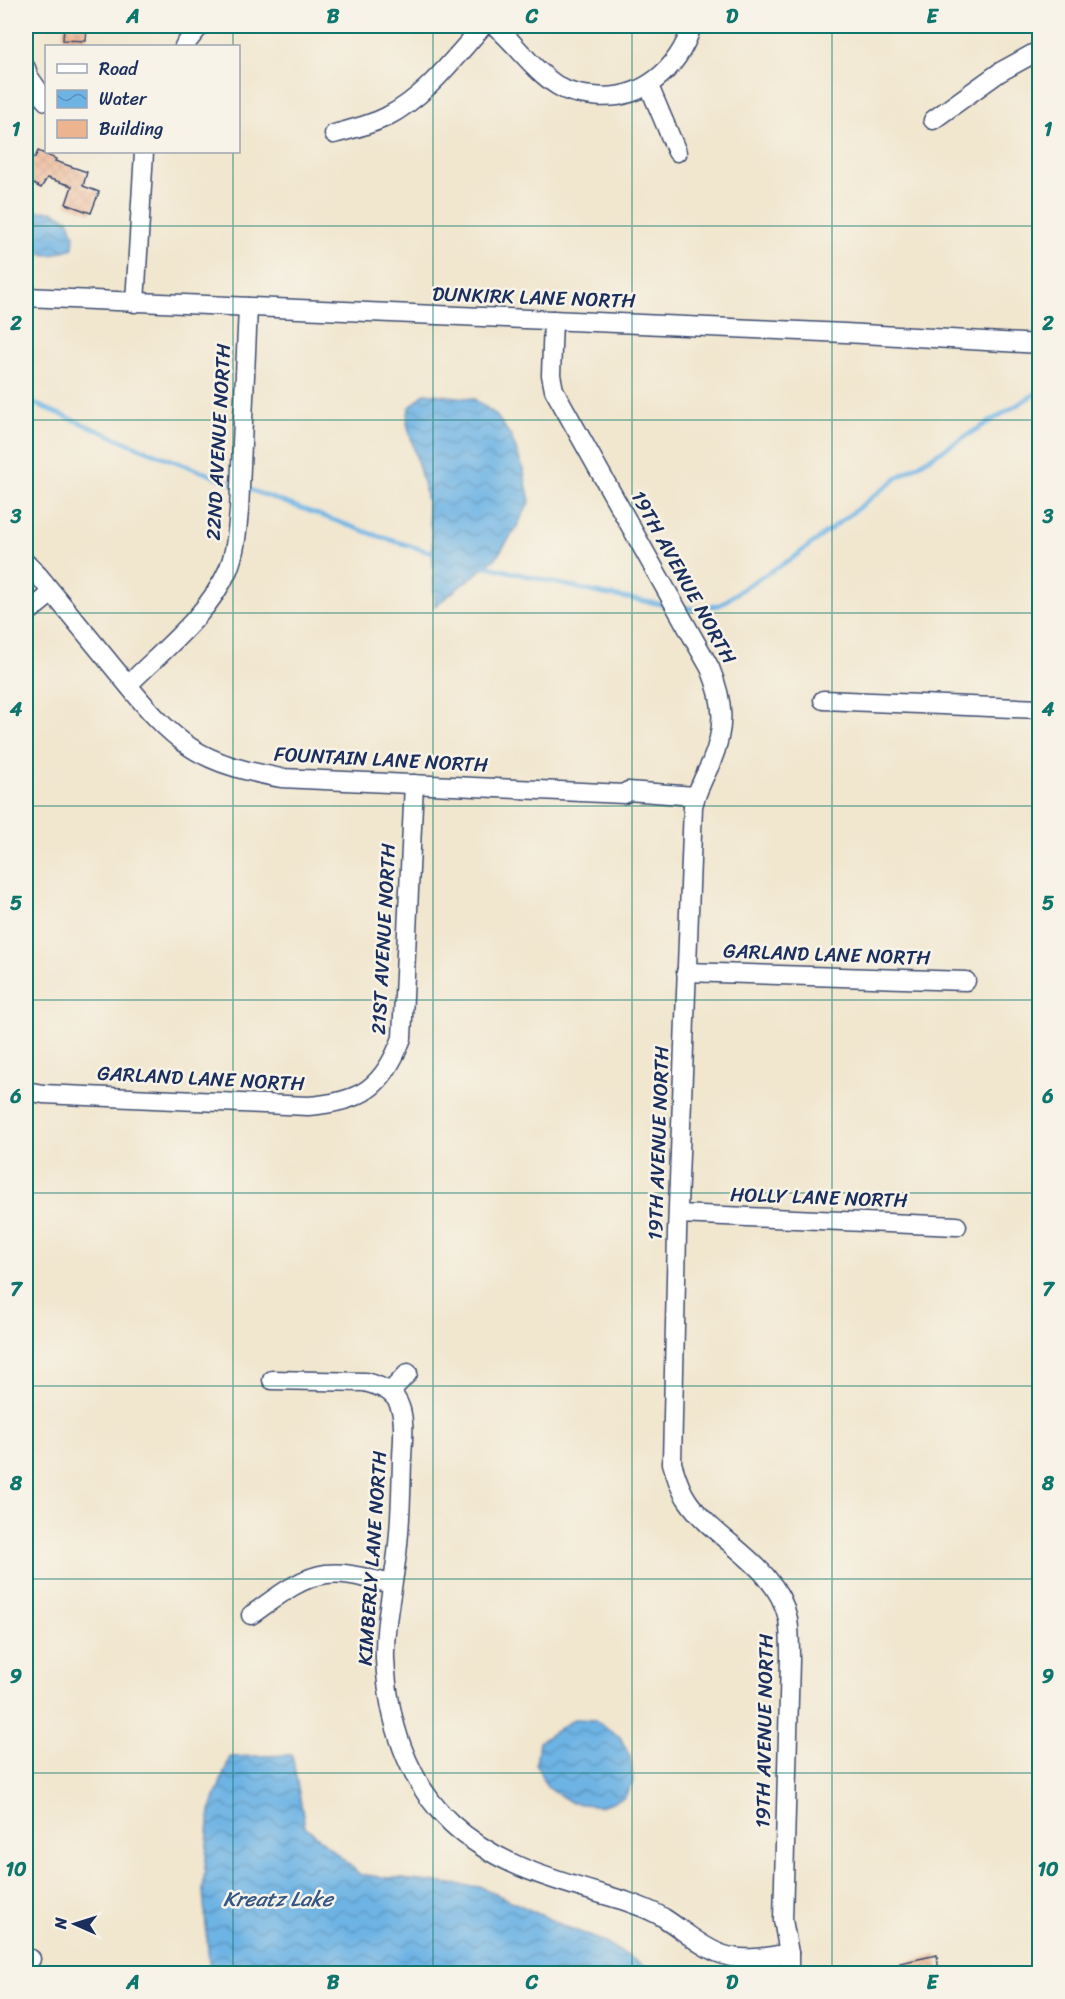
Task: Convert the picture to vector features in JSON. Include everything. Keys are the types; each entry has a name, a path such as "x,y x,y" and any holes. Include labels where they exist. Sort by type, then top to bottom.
{"street":[{"path":"185,45 200,26"},
{"path":"334,134 367,126 406,105 424,91 483,26"},
{"path":"495,26 507,36 541,75 560,88 582,95 604,98 627,94 648,86 668,70 683,50 692,26"},
{"path":"933,120 1000,72 1040,50"},
{"path":"26,68 29,77 45,100"},
{"path":"648,86 677,152"},
{"path":"135,303 144,153"},
{"name":"DUNKIRK LANE NORTH","path":"26,297 913,336 1040,344"},
{"name":"22ND AVENUE NORTH","path":"128,685 195,618 214,596 228,570 237,540 248,307"},
{"name":"19TH AVENUE NORTH","path":"553,320 551,375 554,390 710,668 720,691 722,716 719,740 695,796 693,806 678,1214 672,1463 678,1483 688,1502 768,1579 780,1598 788,1618 790,1660 783,1920 789,1953 789,1974"},
{"path":"26,563 52,592 26,614"},
{"name":"FOUNTAIN LANE NORTH","path":"52,592 145,707 166,729 192,748 220,762 250,772 281,778 624,794 628,791 695,796"},
{"path":"823,700 1040,709"},
{"name":"21ST AVENUE NORTH","path":"372,1087 385,1074 402,1038 414,784"},
{"name":"GARLAND LANE NORTH","path":"686,972 966,981"},
{"name":"GARLAND LANE NORTH","path":"26,1090 44,1094 308,1106 330,1105 352,1099 372,1087"},
{"name":"HOLLY LANE NORTH","path":"678,1214 957,1226"},
{"path":"272,1380 365,1382 380,1386 390,1392 408,1373"},
{"name":"KIMBERLY LANE NORTH","path":"390,1392 400,1407 403,1422 401,1507 385,1658 389,1701 399,1740 412,1770 429,1799 451,1823 476,1844 504,1861 535,1874 633,1904 661,1916 703,1945 723,1955 766,1957 789,1953"},
{"path":"251,1615 293,1586 327,1574 346,1575 392,1584"}],"water":[{"path":"52,211 68,219 74,235 73,248 52,255 26,253 26,212"},
{"path":"425,393 474,399 495,414 511,436 523,469 530,501 515,530 495,559 435,606 432,536 425,490 407,423 409,408"},
{"path":"574,1719 595,1720 620,1737 630,1757 633,1781 625,1797 602,1806 572,1803 547,1787 536,1764 539,1742"},
{"name":"Kreatz Lake","path":"292,1755 305,1826 361,1875 481,1887 602,1941 656,1973 210,1973 203,1891 210,1811 230,1757"}],"building":[{"path":"64,26 87,26 86,41 63,40"},
{"path":"38,151 56,159 55,161 87,172 83,186 99,192 91,213 66,204 72,186 47,178 41,188 26,180 26,154 35,158"},
{"path":"937,1955 939,1974 902,1974 900,1963"}],"waterway":[{"path":"682,607 694,609 720,605 793,558 900,476 1040,391"},
{"path":"26,400 140,448 237,485"},
{"path":"245,488 372,534 433,553"},
{"path":"486,566 603,594 671,606"}]}
